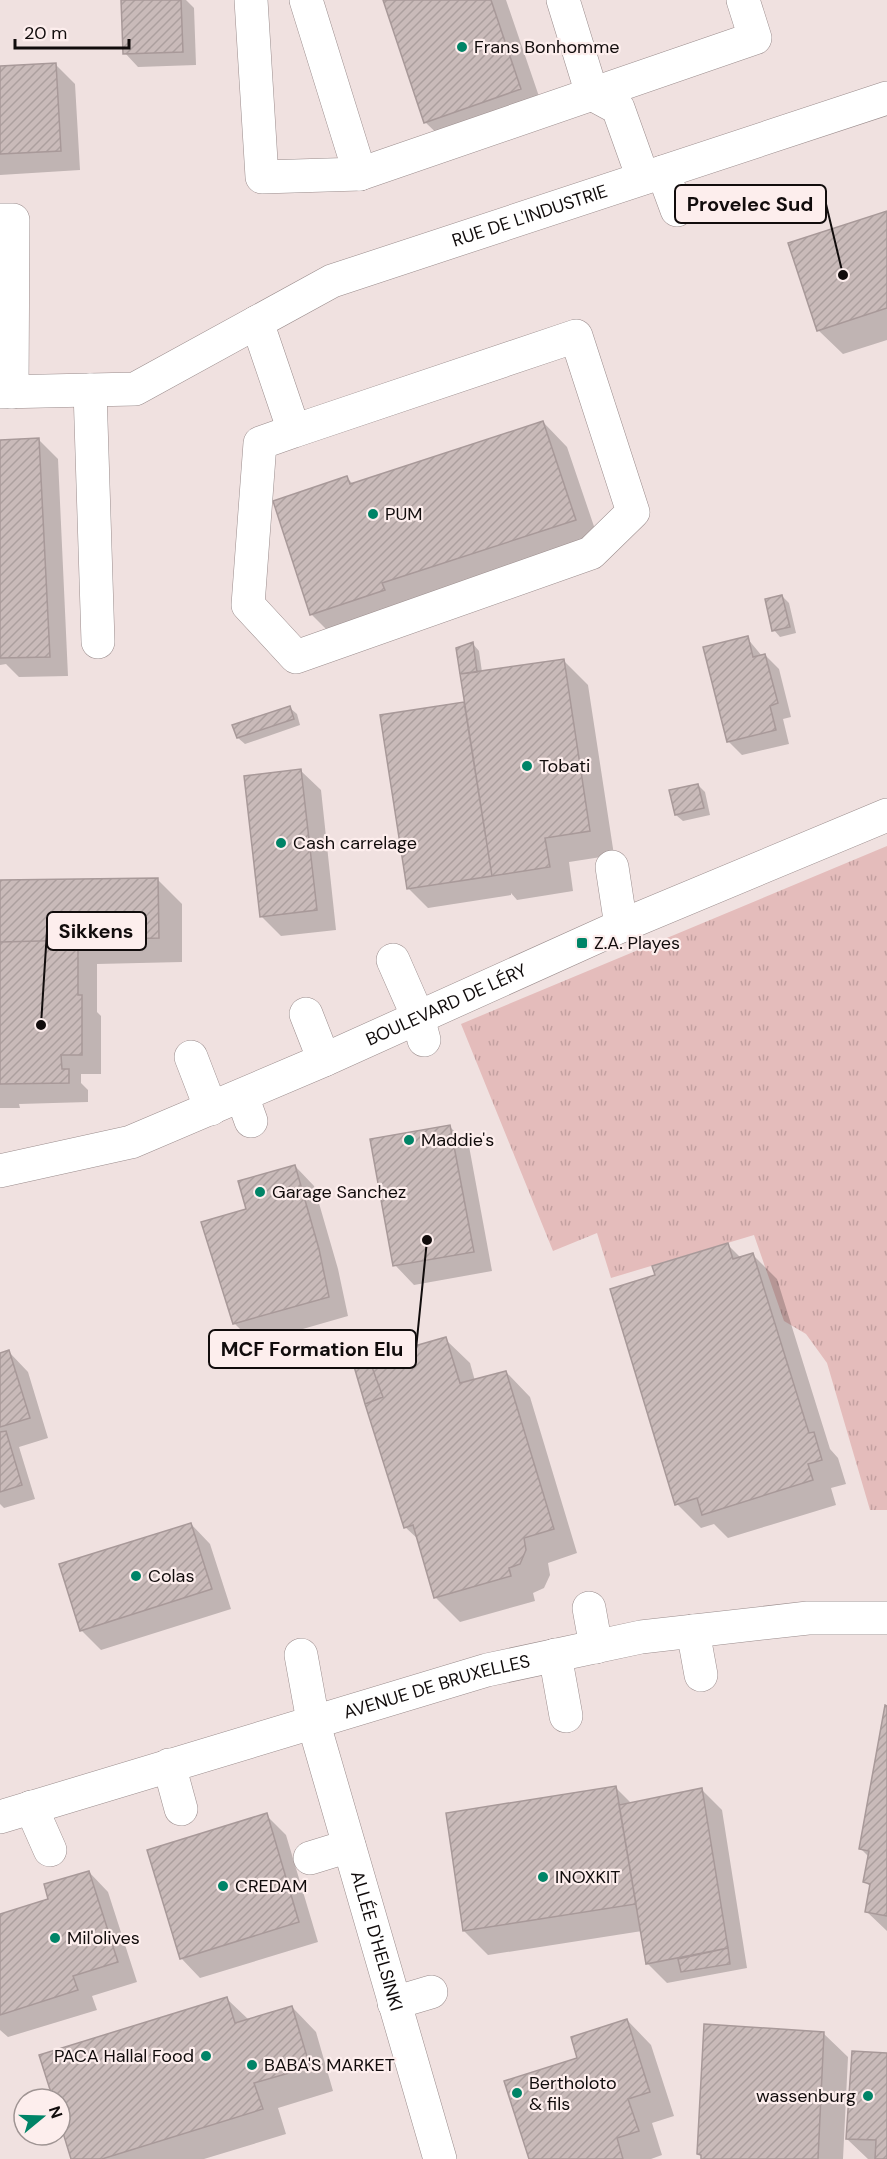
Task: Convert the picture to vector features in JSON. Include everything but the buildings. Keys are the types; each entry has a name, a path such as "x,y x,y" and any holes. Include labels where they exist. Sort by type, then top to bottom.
{"street":[{"path":"251,0 261,177 360,174 755,38 743,0"},
{"path":"306,0 360,174"},
{"path":"568,1 592,94 618,108 653,175 677,210"},
{"name":"RUE DE L'INDUSTRIE","path":"6,392 135,389 332,281 887,98"},
{"path":"0,220 13,220 6,392"},
{"path":"257,322 294,431"},
{"path":"576,336 633,512 591,553 296,657 248,605 260,443 294,431 576,336"},
{"path":"90,390 98,642"},
{"name":"BOULEVARD DE LÉRY","path":"0,1171 132,1142 211,1109 247,1108 324,1060 421,1029 621,926 887,815"},
{"path":"612,867 621,926"},
{"path":"393,960 421,1029"},
{"path":"306,1014 324,1060"},
{"path":"191,1057 211,1109"},
{"path":"589,1608 596,1647"},
{"name":"AVENUE DE BRUXELLES","path":"0,1817 487,1670 642,1636 808,1618 887,1618"},
{"path":"693,1631 701,1675"},
{"name":"ALLÉE D'HELSINKI","path":"301,1655 313,1721 349,1846 367,1952 394,2003 396,2050 440,2159"},
{"path":"555,1655 566,1716"},
{"path":"169,1765 181,1809"},
{"path":"31,1807 50,1850"},
{"path":"310,1858 349,1846"},
{"path":"394,2003 431,1992"}],"green space":[{"path":"887,846 887,1510 870,1510 827,1363 806,1334 784,1321 754,1235 611,1278 597,1233 553,1251 461,1024"}],"place":[{"name":"Frans Bonhomme","path":"462,47"},
{"name":"Provelec Sud","path":"843,275"},
{"name":"PUM","path":"373,514"},
{"name":"Tobati","path":"527,766"},
{"name":"Cash carrelage","path":"281,843"},
{"name":"Z.A. Playes","path":"582,943"},
{"name":"Sikkens","path":"41,1025"},
{"name":"Maddie's","path":"409,1140"},
{"name":"Garage Sanchez","path":"260,1192"},
{"name":"MCF Formation Elu","path":"427,1240"},
{"name":"Colas","path":"136,1576"},
{"name":"INOXKIT","path":"543,1877"},
{"name":"CREDAM","path":"223,1886"},
{"name":"Mil'olives","path":"55,1938"},
{"name":"PACA Hallal Food","path":"206,2056"},
{"name":"BABA'S MARKET","path":"252,2065"},
{"name":"Bertholoto & fils","path":"517,2093"},
{"name":"wassenburg","path":"868,2096"}]}
